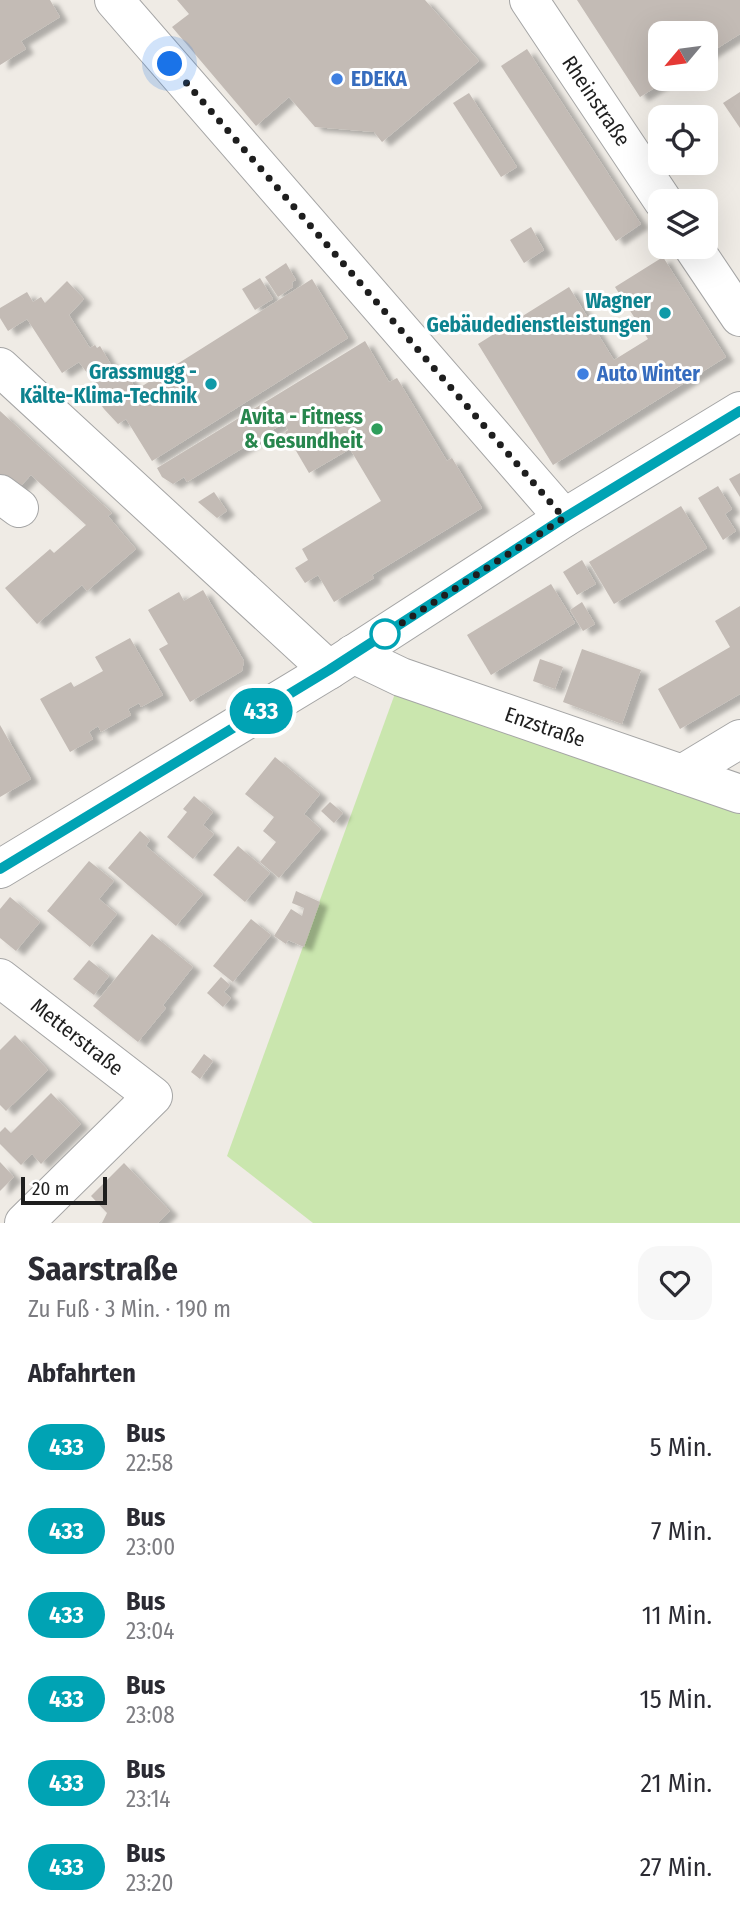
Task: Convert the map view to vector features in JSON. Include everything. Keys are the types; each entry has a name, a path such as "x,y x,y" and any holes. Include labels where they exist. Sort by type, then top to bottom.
{"street":[{"name":"Rheinstraße","path":"529,0 655,189"},
{"path":"110,6 564,518"},
{"path":"701,259 740,317"},
{"name":"Enzstraße","path":"0,367 341,662 401,677 740,794"},
{"path":"0,869 341,662 564,518 740,411"},
{"path":"682,774 740,739"},
{"name":"Metterstraße","path":"0,978 153,1096 24,1223"}],"green space":[{"path":"401,677 740,794 740,1223 313,1223 227,1156"}],"building":[{"path":"0,0 50,0 60,17 21,41 26,49 0,65"},
{"name":"EDEKA","path":"177,0 425,0 479,61 382,142 374,132 315,127 289,97 256,126 172,27 189,14"},
{"path":"577,0 740,0 740,34 718,48 718,21 648,21 650,91 640,97"},
{"path":"527,49 641,224 616,241 501,66"},
{"path":"740,92 740,128 723,103"},
{"path":"469,93 517,167 501,177 453,103"},
{"path":"531,227 544,250 524,263 510,240"},
{"name":"Auto Winter","path":"660,259 664,259 726,357 553,465 478,344 569,287 614,360 648,339 615,287"},
{"path":"286,263 296,280 292,282 293,287 278,297 265,277"},
{"path":"260,278 273,299 255,310 242,289"},
{"path":"312,279 348,338 152,461 126,419 118,424 104,409 93,393 99,389 79,362 62,373 27,319 8,331 0,318 0,308 27,292 33,302 41,297 45,303 67,281 84,299 69,315 90,348 100,346 119,378 127,373 136,390"},
{"path":"365,341 389,382 397,378 447,461 452,458 482,508 372,575 374,578 334,602 318,575 305,583 295,568 308,560 302,549 381,501 350,449 309,473 285,432 288,430 284,423 187,482 184,477 173,484 162,477 157,468"},
{"path":"0,411 112,513 108,516 136,549 87,591 82,585 37,624 5,588 50,549 54,553 86,525 31,475 15,492 0,478"},
{"path":"740,473 740,497 729,479"},
{"path":"718,486 732,509 725,514 736,531 723,540 698,498"},
{"path":"214,492 227,511 217,518 198,502"},
{"path":"681,506 707,548 614,604 589,562"},
{"path":"582,560 596,584 577,595 563,572"},
{"path":"551,584 575,623 491,675 467,635"},
{"path":"203,590 244,661 242,671 190,702 159,649 168,644 148,610 179,592 184,601"},
{"path":"582,602 595,624 583,631 570,610"},
{"path":"740,606 740,694 680,729 658,689 730,647 715,621"},
{"path":"130,638 163,695 141,707 139,703 128,709 131,715 101,732 98,726 89,732 93,739 70,752 40,699 71,682 74,687 103,671 95,657"},
{"path":"582,649 641,670 622,724 563,702"},
{"path":"540,659 563,667 555,689 533,681"},
{"path":"0,725 31,779 0,797"},
{"path":"275,757 320,794 304,814 321,829 279,878 260,862 276,842 263,831 274,817 245,794"},
{"path":"194,796 213,812 203,825 214,834 193,859 167,837 187,812 183,809"},
{"path":"330,802 343,813 334,823 321,811"},
{"path":"140,831 150,840 146,846 203,894 176,926 108,868"},
{"path":"238,846 270,873 245,902 213,875"},
{"path":"89,861 114,881 99,899 117,914 90,947 47,911"},
{"path":"296,891 320,902 304,947 288,940 286,944 274,936 291,909 302,916 304,908 292,903"},
{"path":"10,897 40,922 16,951 0,938 0,909"},
{"path":"251,919 271,935 233,982 213,966"},
{"path":"152,934 193,967 163,1005 166,1008 138,1042 93,1006"},
{"path":"89,960 109,976 94,995 73,979"},
{"path":"221,977 230,985 224,992 231,998 223,1007 207,993"},
{"path":"15,1035 48,1070 6,1111 0,1105 0,1050"},
{"path":"204,1054 213,1061 200,1079 191,1072"},
{"path":"51,1093 81,1124 41,1164 32,1154 21,1165 0,1144 0,1132 5,1127 11,1133"},
{"path":"0,1162 14,1177 0,1191"},
{"path":"124,1163 170,1211 158,1223 102,1223 107,1213 91,1196"}],"bus line":[{"name":"433","path":"0,869 329,670 564,518 740,411"}],"place":[{"name":"EDEKA","path":"337,79"},
{"name":"Wagner Gebäudedienstleistungen","path":"665,313"},
{"name":"Auto Winter","path":"583,374"},
{"name":"Grassmugg - Kälte-Klima-Technik","path":"211,384"},
{"name":"Avita - Fitness & Gesundheit","path":"377,429"}],"route":[{"path":"170,64 564,518 385,634"}]}
